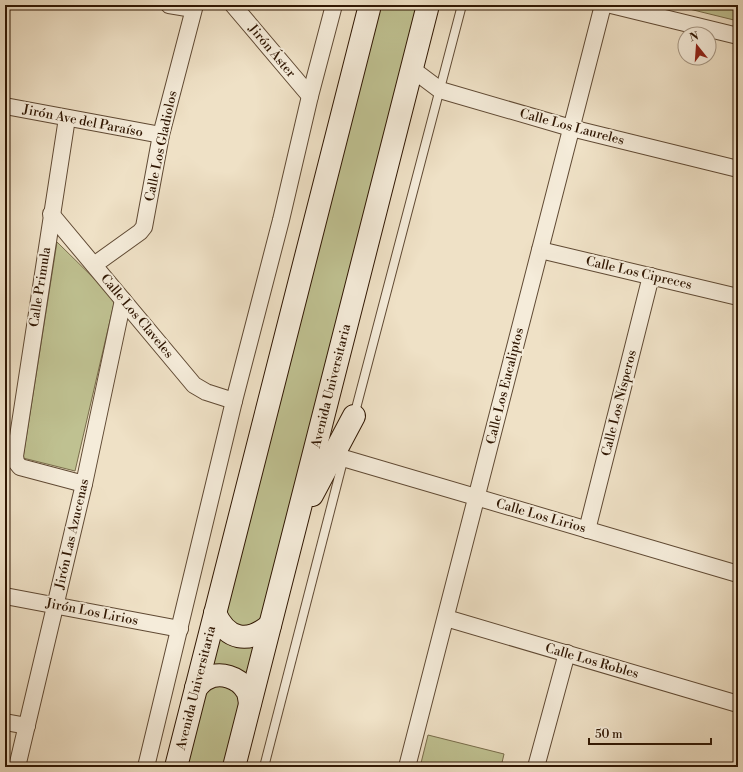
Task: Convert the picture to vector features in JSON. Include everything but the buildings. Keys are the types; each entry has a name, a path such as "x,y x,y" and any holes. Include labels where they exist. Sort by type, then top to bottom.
{"main road":[{"name":"Avenida Universitaria","path":"176,767 370,5"},
{"name":"Avenida Universitaria","path":"234,767 428,5"},
{"path":"295,528 354,416"},
{"path":"215,613 220,624 228,632 239,636 250,637 261,633 270,625"},
{"path":"196,688 205,679 217,675 229,676 240,682 247,691 250,703"}],"street":[{"path":"169,5 194,7"},
{"name":"Jirón Áster","path":"233,5 310,96"},
{"path":"146,767 234,401 281,220 310,96 334,5"},
{"name":"Calle Los Eucaliptos","path":"407,767 603,5"},
{"path":"611,5 738,36"},
{"name":"Calle Los Gladiolos","path":"94,265 140,232 144,227 161,136 194,7"},
{"name":"Calle Los Laureles","path":"412,69 440,90 571,128 737,164"},
{"name":"Jirón Ave del Paraíso","path":"5,106 161,136"},
{"name":"Calle Primula","path":"67,118 51,214 15,456 16,462 20,467 84,484"},
{"name":"Calle Los Claveles","path":"51,214 194,385 206,392 234,401"},
{"name":"Calle Los Cipreces","path":"540,250 738,297"},
{"name":"Calle Los Nísperos","path":"587,530 651,276"},
{"name":"Jirón Las Azucenas","path":"17,767 84,484 123,300"},
{"name":"Calle Los Lirios","path":"343,458 738,574"},
{"name":"Jirón Los Lirios","path":"5,596 180,629"},
{"name":"Calle Los Robles","path":"446,618 738,704"},
{"path":"536,767 567,653"},
{"path":"5,722 27,726"}],"lane":[{"path":"264,767 343,458 462,5"}],"green space":[{"path":"378,5 421,5 227,767 185,767"},
{"path":"673,5 738,5 738,21"},
{"path":"57,242 115,299 75,471 23,458"},
{"path":"428,735 504,754 501,767 420,767"}]}
